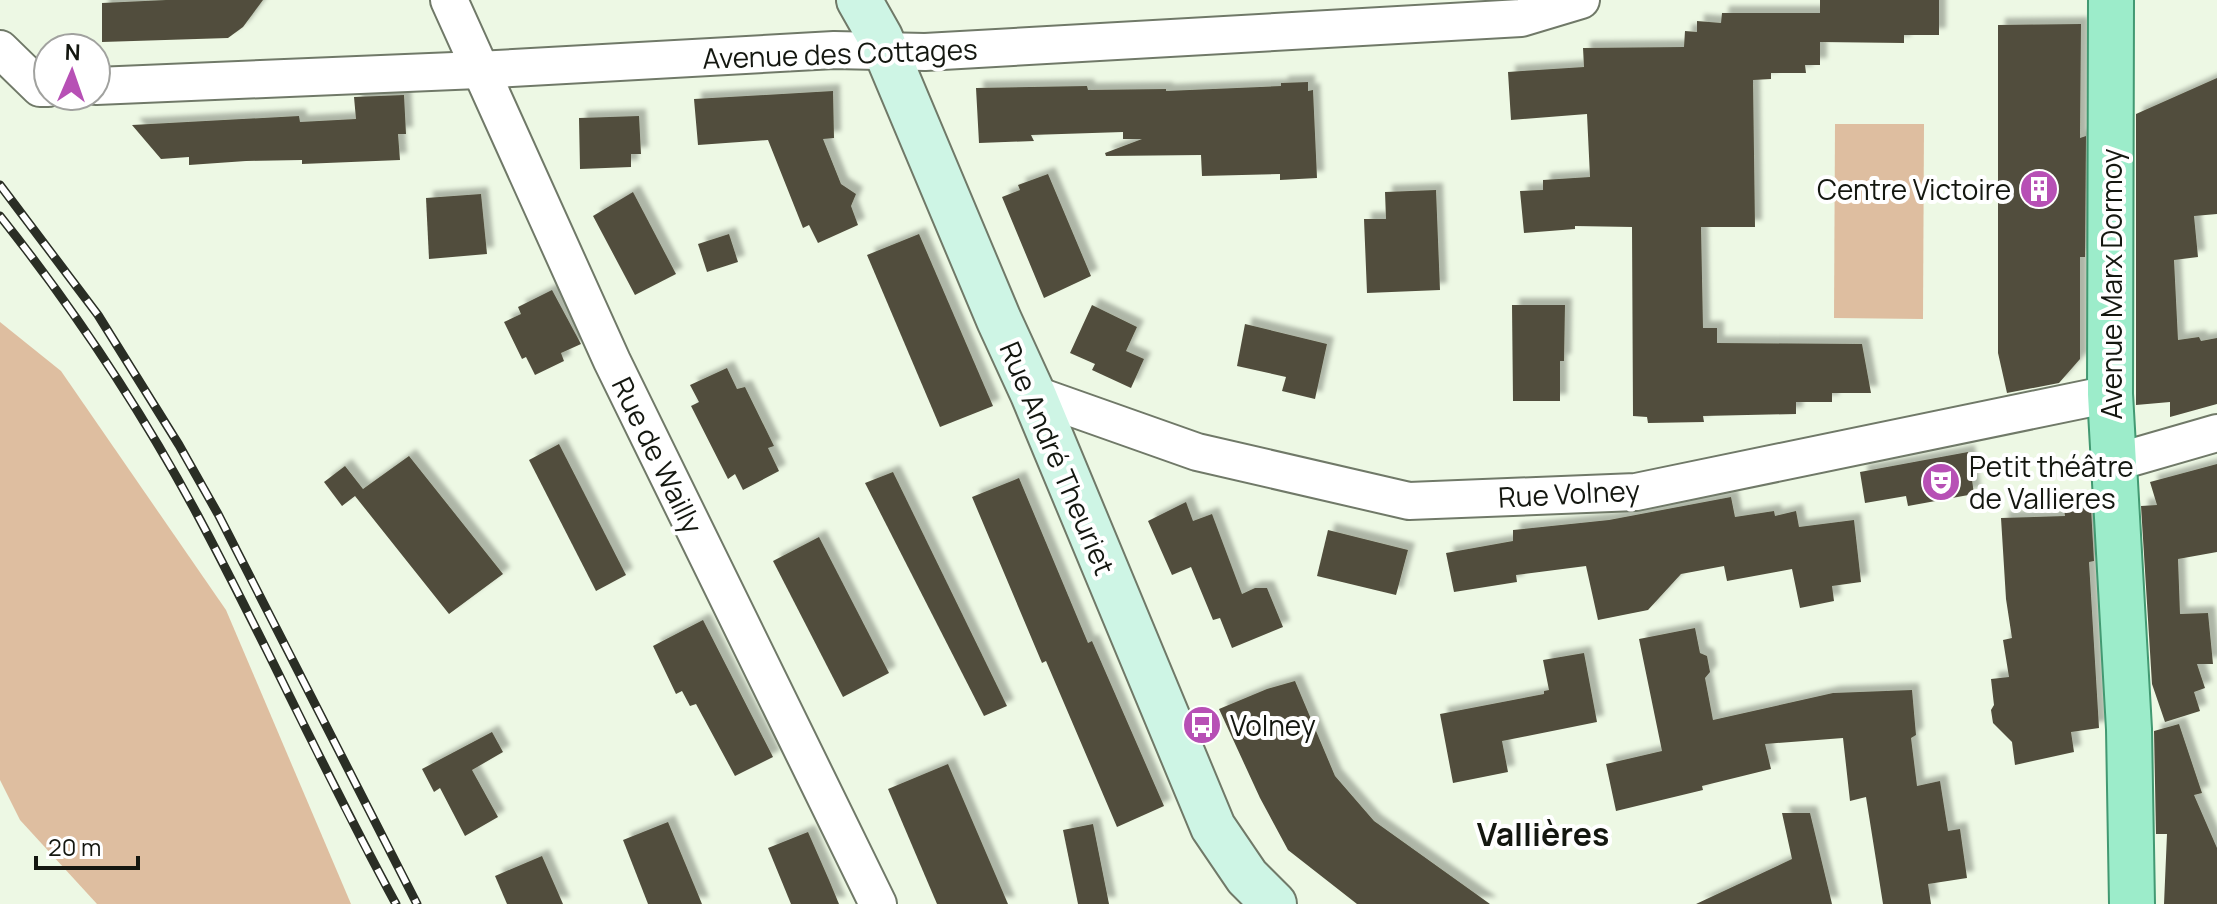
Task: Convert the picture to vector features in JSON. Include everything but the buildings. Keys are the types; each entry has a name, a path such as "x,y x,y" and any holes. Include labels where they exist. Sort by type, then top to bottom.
{"main road":[{"name":"Avenue Marx Dormoy","path":"2111,0 2110,394 2129,729 2132,904"}],"street":[{"name":"Rue de Wailly","path":"449,0 612,361 878,904"},
{"name":"Rue André Theuriet","path":"859,0 886,50 1213,827 1247,877 1274,904"},
{"name":"Avenue des Cottages","path":"112,85 478,70 834,50 925,52 1521,18 1581,0"},
{"path":"0,49 32,80"},
{"name":"Rue Volney","path":"1033,394 1197,452 1409,501 1636,492 2110,394"},
{"path":"2113,463 2217,433"}],"shaded area":[{"path":"1835,124 1924,124 1923,319 1834,318"},
{"path":"0,322 61,371 226,610 351,904 97,904 20,820 0,780"}],"railway":[{"path":"0,185 98,315 179,445 218,514 417,904"},
{"path":"0,216 105,361 175,475 396,904"}],"place":[{"name":"Centre Victoire","path":"2039,189"},
{"name":"Petit théâtre de Vallieres","path":"1941,482"},
{"name":"Volney","path":"1202,725"}],"district":[{"name":"Vallières","path":"1543,834"}]}
